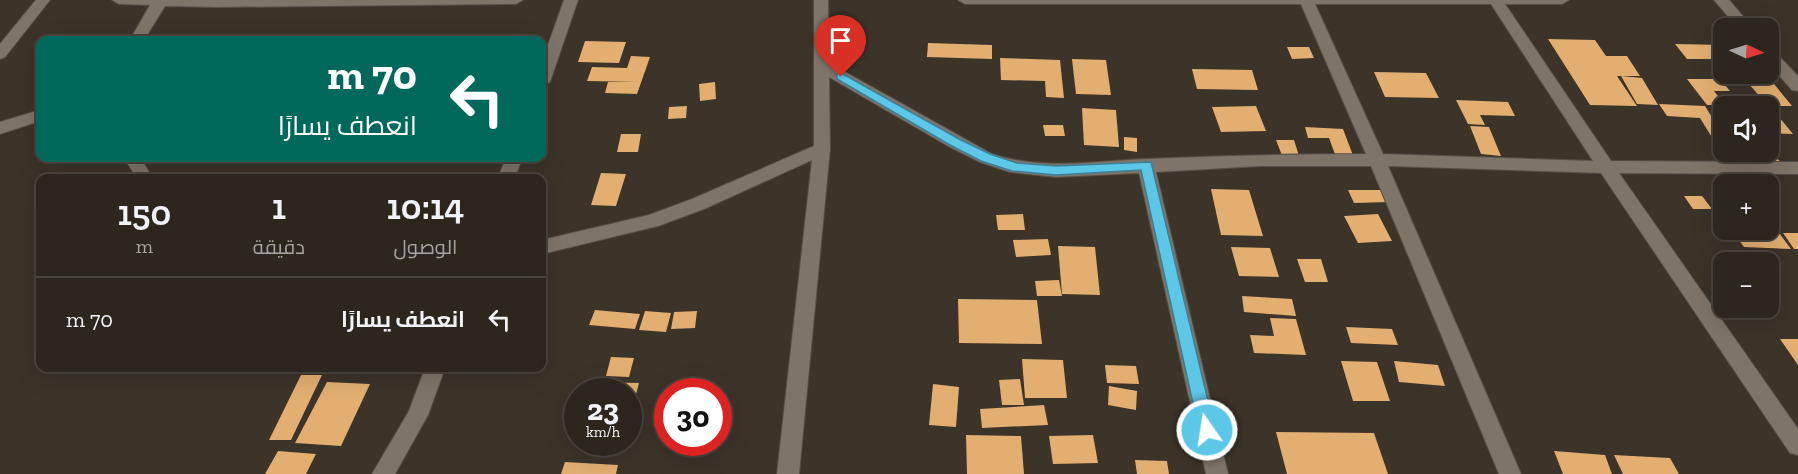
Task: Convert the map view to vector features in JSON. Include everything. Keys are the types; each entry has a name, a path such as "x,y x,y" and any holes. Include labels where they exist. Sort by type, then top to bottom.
{"street":[{"path":"0,54 43,0"},
{"path":"119,0 159,3 516,0"},
{"path":"546,71 571,0"},
{"path":"788,474 822,149 821,0"},
{"path":"964,0 1562,0"},
{"path":"1306,0 1377,160 1510,474"},
{"path":"1721,0 1737,18"},
{"path":"1496,1 1606,167 1798,446"},
{"path":"139,36 159,3"},
{"path":"1779,65 1798,86"},
{"path":"822,66 954,142 986,158 1016,168 1056,171 1261,160 1377,160 1606,167 1798,168"},
{"path":"0,128 36,116"},
{"path":"546,247 652,221 698,204 822,149"},
{"path":"1146,165 1217,474"},
{"path":"383,474 418,415 434,372"}],"building":[{"path":"1548,39 1595,40 1606,56 1627,56 1640,76 1617,76 1637,106 1590,105"},
{"path":"585,41 626,42 619,63 578,62"},
{"path":"928,43 992,45 992,59 927,57"},
{"path":"1675,44 1713,45 1713,59 1687,59"},
{"path":"1287,47 1309,47 1314,58 1292,59"},
{"path":"631,56 650,57 637,94 605,93 608,82 637,82 587,81 592,67 627,68"},
{"path":"1000,58 1060,60 1064,98 1046,97 1045,81 1001,80"},
{"path":"1072,59 1106,60 1111,95 1076,94"},
{"path":"1192,69 1252,70 1258,90 1197,89"},
{"path":"1374,72 1426,73 1439,98 1385,97"},
{"path":"1621,76 1642,78 1658,105 1637,104"},
{"path":"1687,79 1713,79 1713,84 1724,84 1730,91 1714,91 1718,96 1713,96 1713,105 1707,105"},
{"path":"715,82 716,99 700,101 699,84"},
{"path":"1749,84 1774,84 1792,106 1779,106 1779,96 1759,96"},
{"path":"1456,100 1508,102 1515,116 1480,115 1485,125 1468,124"},
{"path":"1659,104 1705,106 1713,119 1713,139 1700,118 1667,116"},
{"path":"687,106 686,118 668,119 669,107"},
{"path":"1256,106 1266,131 1221,132 1212,107"},
{"path":"1082,108 1116,110 1119,147 1084,145"},
{"path":"1779,117 1793,134 1779,133"},
{"path":"1043,125 1063,125 1065,136 1045,136"},
{"path":"1470,126 1489,127 1501,156 1481,154"},
{"path":"1305,127 1343,129 1354,158 1336,157 1329,138 1308,138"},
{"path":"621,134 641,134 638,152 617,152"},
{"path":"1124,137 1137,138 1137,152 1124,150"},
{"path":"1276,140 1294,140 1300,159 1283,158"},
{"path":"1779,160 1785,167 1763,167 1759,162"},
{"path":"601,173 626,174 616,206 591,205"},
{"path":"1211,189 1249,190 1263,236 1221,235"},
{"path":"1348,190 1383,190 1389,202 1354,203"},
{"path":"1684,196 1702,196 1712,209 1693,209"},
{"path":"1023,214 1025,230 998,230 996,215"},
{"path":"1378,214 1392,241 1358,243 1344,216"},
{"path":"1779,233 1791,249 1744,247 1739,240 1779,240"},
{"path":"1783,233 1798,233 1798,249 1794,249"},
{"path":"1048,239 1051,255 1016,257 1013,240"},
{"path":"1058,246 1095,247 1100,295 1062,294"},
{"path":"1231,247 1270,248 1279,277 1239,276"},
{"path":"1297,259 1321,259 1328,282 1305,282"},
{"path":"1059,280 1062,296 1037,296 1035,281"},
{"path":"1242,296 1292,299 1296,316 1244,312"},
{"path":"958,299 1037,300 1042,344 959,343"},
{"path":"595,310 640,314 635,329 589,325"},
{"path":"645,311 671,313 666,332 639,330"},
{"path":"697,311 695,328 671,329 674,312"},
{"path":"1270,318 1296,319 1306,355 1254,353 1250,335 1274,336"},
{"path":"1346,327 1392,329 1398,345 1351,343"},
{"path":"1780,339 1798,339 1798,365"},
{"path":"611,357 634,358 629,377 606,376"},
{"path":"1022,359 1063,360 1067,398 1025,398"},
{"path":"1341,361 1377,362 1390,401 1353,401"},
{"path":"1394,361 1438,365 1445,386 1399,382"},
{"path":"1105,365 1136,366 1139,384 1107,383"},
{"path":"301,375 322,375 291,440 269,440"},
{"path":"1020,379 1024,405 1002,405 999,380"},
{"path":"327,382 370,384 341,446 295,443"},
{"path":"933,384 959,387 956,427 929,425"},
{"path":"1109,386 1137,391 1136,410 1108,405"},
{"path":"1044,405 1048,425 982,428 980,409"},
{"path":"1276,432 1374,433 1388,474 1287,474"},
{"path":"966,435 1021,436 1024,474 967,474"},
{"path":"1093,435 1098,463 1053,464 1049,436"},
{"path":"278,451 316,454 306,474 265,474"},
{"path":"1554,451 1605,455 1612,474 1563,474"},
{"path":"1614,455 1670,458 1679,474 1623,474"},
{"path":"1135,460 1167,461 1169,474 1137,474"},
{"path":"565,462 618,465 616,474 561,474"}],"route":[{"path":"841,77 954,142 986,158 1016,168 1056,171 1146,165 1207,430"}]}
